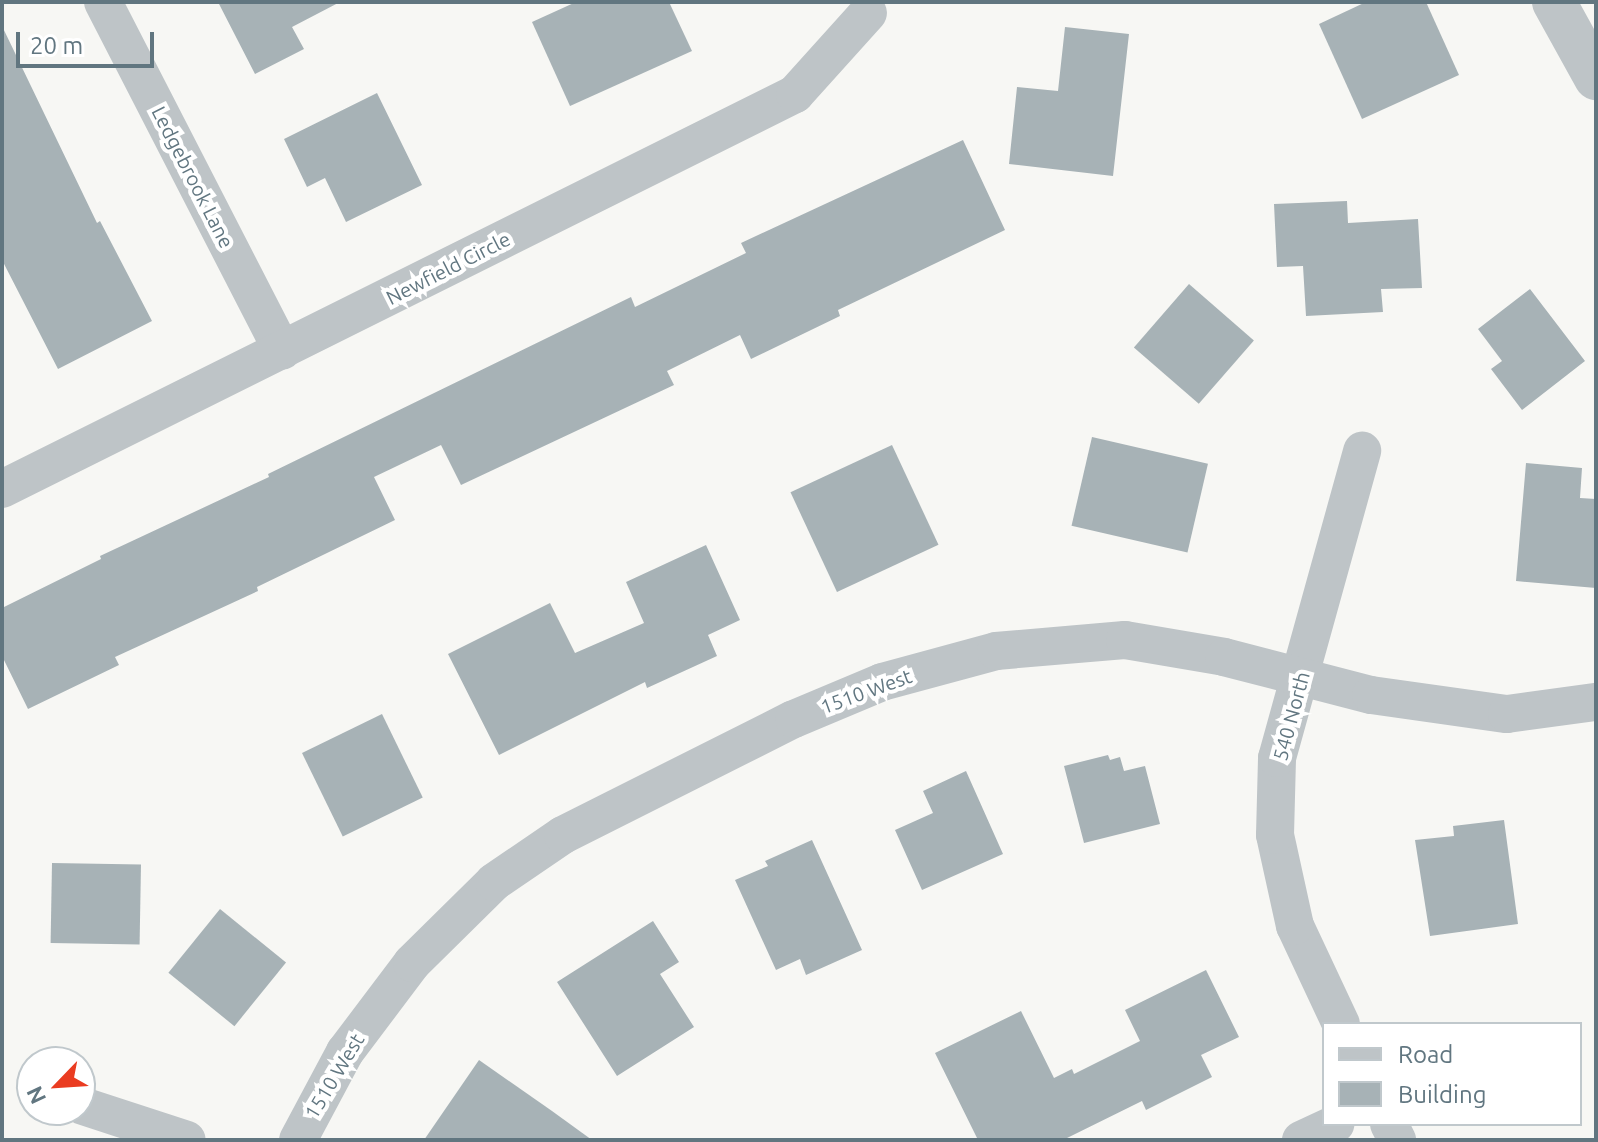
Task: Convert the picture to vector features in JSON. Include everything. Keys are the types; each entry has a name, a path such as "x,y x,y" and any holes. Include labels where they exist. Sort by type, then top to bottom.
{"street":[{"name":"Ledgebrook Lane","path":"103,2 282,351"},
{"path":"1554,2 1596,78"},
{"name":"Newfield Circle","path":"2,489 795,94 868,13"},
{"name":"540 North","path":"1340,1022 1295,926 1275,835 1277,758 1362,451"},
{"name":"1510 West","path":"298,1140 345,1052 412,963 494,882 563,835 794,719 882,682 996,651 1125,640 1224,657 1371,695 1507,714 1596,702"},
{"path":"96,1110 187,1140"},
{"path":"1301,1140 1331,1126"}],"building":[{"path":"218,2 340,2 292,27 304,49 255,74"},
{"path":"576,2 669,2 692,51 570,106 532,22"},
{"path":"1366,2 1426,2 1459,75 1362,119 1319,24"},
{"path":"2,26 97,223 100,221 152,321 58,369 2,260"},
{"path":"1065,27 1129,34 1113,176 1009,164 1017,87 1058,91"},
{"path":"377,93 422,185 346,222 325,178 307,187 284,139"},
{"path":"963,140 1005,230 838,310 840,316 751,359 740,335 667,371 674,385 461,485 441,445 374,477 395,520 257,587 258,591 115,657 119,665 28,709 2,656 2,608 101,559 100,556 269,477 268,474 631,297 635,307 746,253 741,243"},
{"path":"1347,201 1348,223 1418,219 1422,288 1381,289 1383,312 1306,316 1303,266 1277,267 1274,204"},
{"path":"1189,284 1254,340 1199,404 1134,347"},
{"path":"1530,289 1585,361 1522,410 1491,369 1502,361 1478,329"},
{"path":"1092,437 1208,464 1187,552 1072,526"},
{"path":"892,445 938,545 837,592 790,492"},
{"path":"1526,463 1582,468 1580,498 1596,499 1596,588 1516,581"},
{"path":"706,545 740,620 708,635 717,656 647,688 645,682 499,755 448,654 550,603 575,653 644,623 626,582"},
{"path":"382,714 423,798 343,837 302,753"},
{"path":"1108,755 1110,760 1120,757 1124,771 1145,766 1160,824 1084,843 1064,766"},
{"path":"966,771 1003,854 922,890 895,830 933,813 923,791"},
{"path":"1504,820 1518,924 1430,936 1415,840 1454,836 1453,826"},
{"path":"812,840 862,950 806,975 800,959 776,970 735,880 768,866 765,861"},
{"path":"52,863 141,865 140,945 51,943"},
{"path":"220,909 286,962 234,1026 168,973"},
{"path":"653,921 679,962 660,974 694,1027 617,1076 557,982"},
{"path":"1206,970 1239,1037 1201,1055 1212,1077 1146,1110 1142,1101 1063,1140 978,1140 935,1053 1021,1011 1054,1078 1072,1069 1074,1074 1140,1041 1125,1010"},
{"path":"479,1060 552,1111 592,1140 424,1140"}]}
